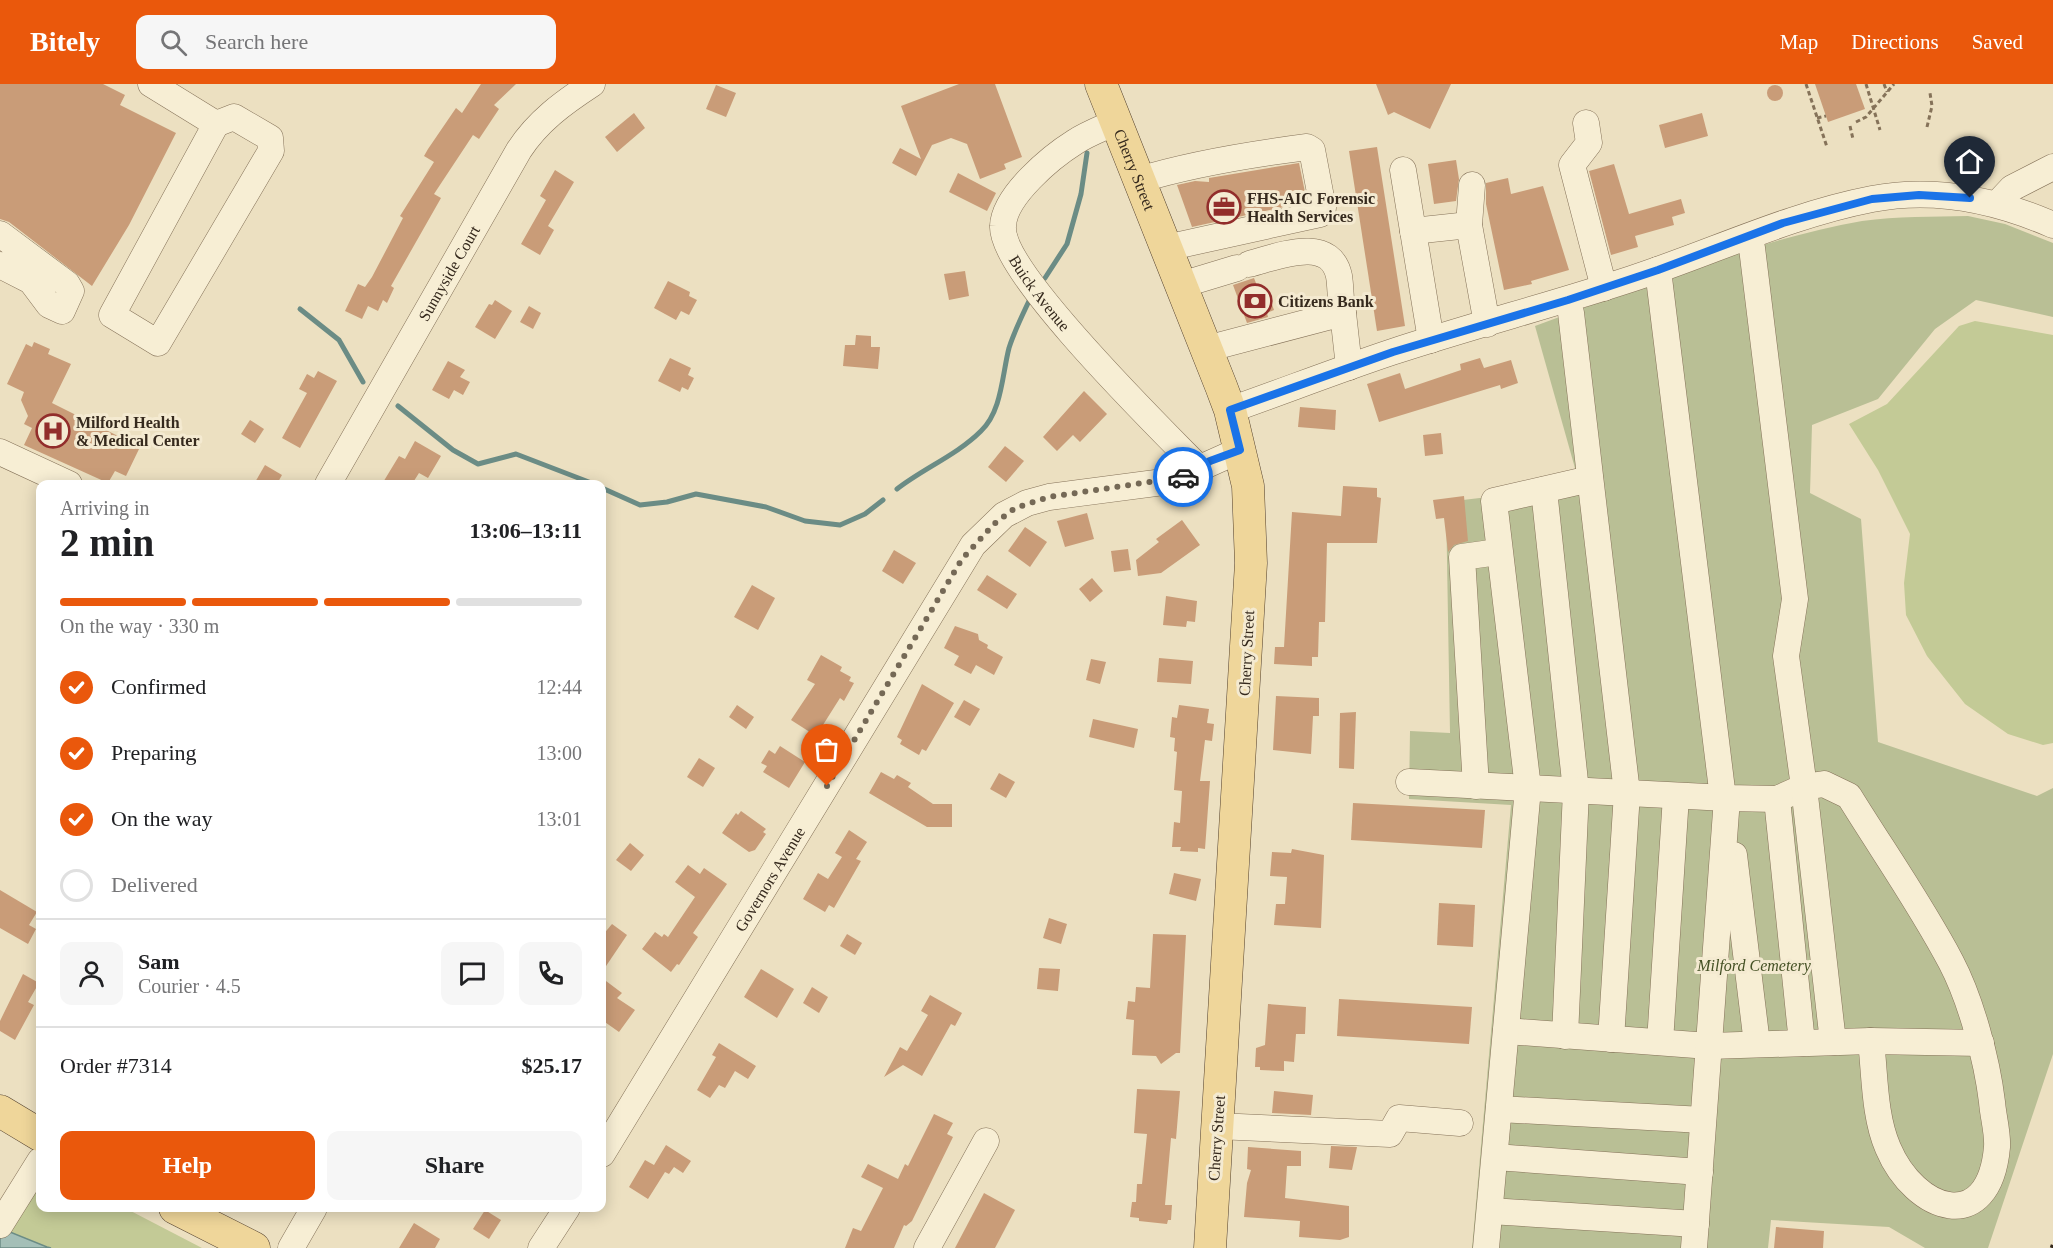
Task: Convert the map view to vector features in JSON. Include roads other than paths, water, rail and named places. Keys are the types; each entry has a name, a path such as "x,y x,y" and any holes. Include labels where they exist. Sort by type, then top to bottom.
{"main road":[{"name":"Cherry Street","path":"1101,84 1230,410 1248,486 1251,563 1210,1248"},
{"path":"0,1111 36,1133"},
{"path":"188,1212 254,1248"}],"street":[{"path":"151,84 188,93 216,124"},
{"name":"Sunnyside Court","path":"330,480 519,150 533,129 555,109 592,84"},
{"path":"234,117 270,138 271,151 158,343 112,315 216,124 234,117"},
{"name":"Buick Avenue","path":"1116,122 1076,141 1040,169 1004,215 1002,228 1008,246 1039,296 1117,385 1199,468"},
{"path":"1586,123 1589,143 1572,165 1604,288"},
{"path":"1139,180 1162,173 1284,150 1307,147 1312,150 1323,208 1320,214 1167,248"},
{"path":"1997,204 2012,188 2053,167"},
{"path":"1403,170 1431,340"},
{"path":"1472,185 1469,225 1487,324"},
{"path":"1230,410 1431,340 1658,270 1767,229 1872,199 1919,195 1979,199 2053,225"},
{"path":"1413,231 1469,225"},
{"path":"0,234 67,284 71,291 62,311 49,305 32,281 0,265"},
{"path":"1752,248 1795,599 1786,656 1804,787 1833,1042"},
{"path":"1181,285 1294,252 1323,252 1333,260 1339,275 1349,367"},
{"path":"1658,270 1757,1044"},
{"path":"1206,349 1343,313"},
{"path":"1571,313 1627,793 1611,1039"},
{"name":"Governors Avenue","path":"606,1147 973,545 1004,515 1027,503 1049,497 1171,481 1240,450"},
{"path":"0,452 60,480"},
{"path":"1486,1248 1528,788 1498,552 1494,501 1590,479"},
{"path":"1544,490 1576,791 1565,1036"},
{"path":"1476,786 1462,557 1498,552"},
{"path":"1409,782 1777,799 1804,787 1824,784 1849,795 1952,964 1981,1043 1989,1081 1997,1145 1993,1174 1985,1189 1974,1200 1961,1206 1949,1207 1922,1195 1888,1149 1882,1129 1871,1041"},
{"path":"1660,1042 1676,796"},
{"path":"1490,1211 1695,1236 1725,798"},
{"path":"1777,799 1802,1043"},
{"path":"1506,1031 1709,1046 1871,1041 1981,1043"},
{"path":"1499,1109 1704,1120"},
{"path":"1217,1126 1390,1134 1399,1118 1460,1123"},
{"path":"927,1248 986,1140"},
{"path":"1495,1157 1700,1173"},
{"path":"1,1224 36,1167"},
{"path":"291,1248 312,1212"},
{"path":"541,1248 564,1212"}],"water":[{"path":"0,1228 47,1247 51,1248 0,1248"}],"waterway":[{"path":"1045,278 1067,244 1081,194 1087,153"},
{"path":"897,489 972,440 988,423 997,403 1011,342 1029,301"},
{"path":"300,309 339,340 363,382"},
{"path":"398,406 453,450 478,464 516,454 584,480"},
{"path":"606,490 640,505 667,502 696,494 766,507 805,521 840,525 865,514 883,500"}],"place":[{"name":"FHS-AIC Forensic Health Services","path":"1224,207"},
{"name":"Citizens Bank","path":"1255,301"},
{"name":"Milford Health & Medical Center","path":"53,431"}],"park label":[{"name":"Milford Cemetery","path":"1754,965"}]}
